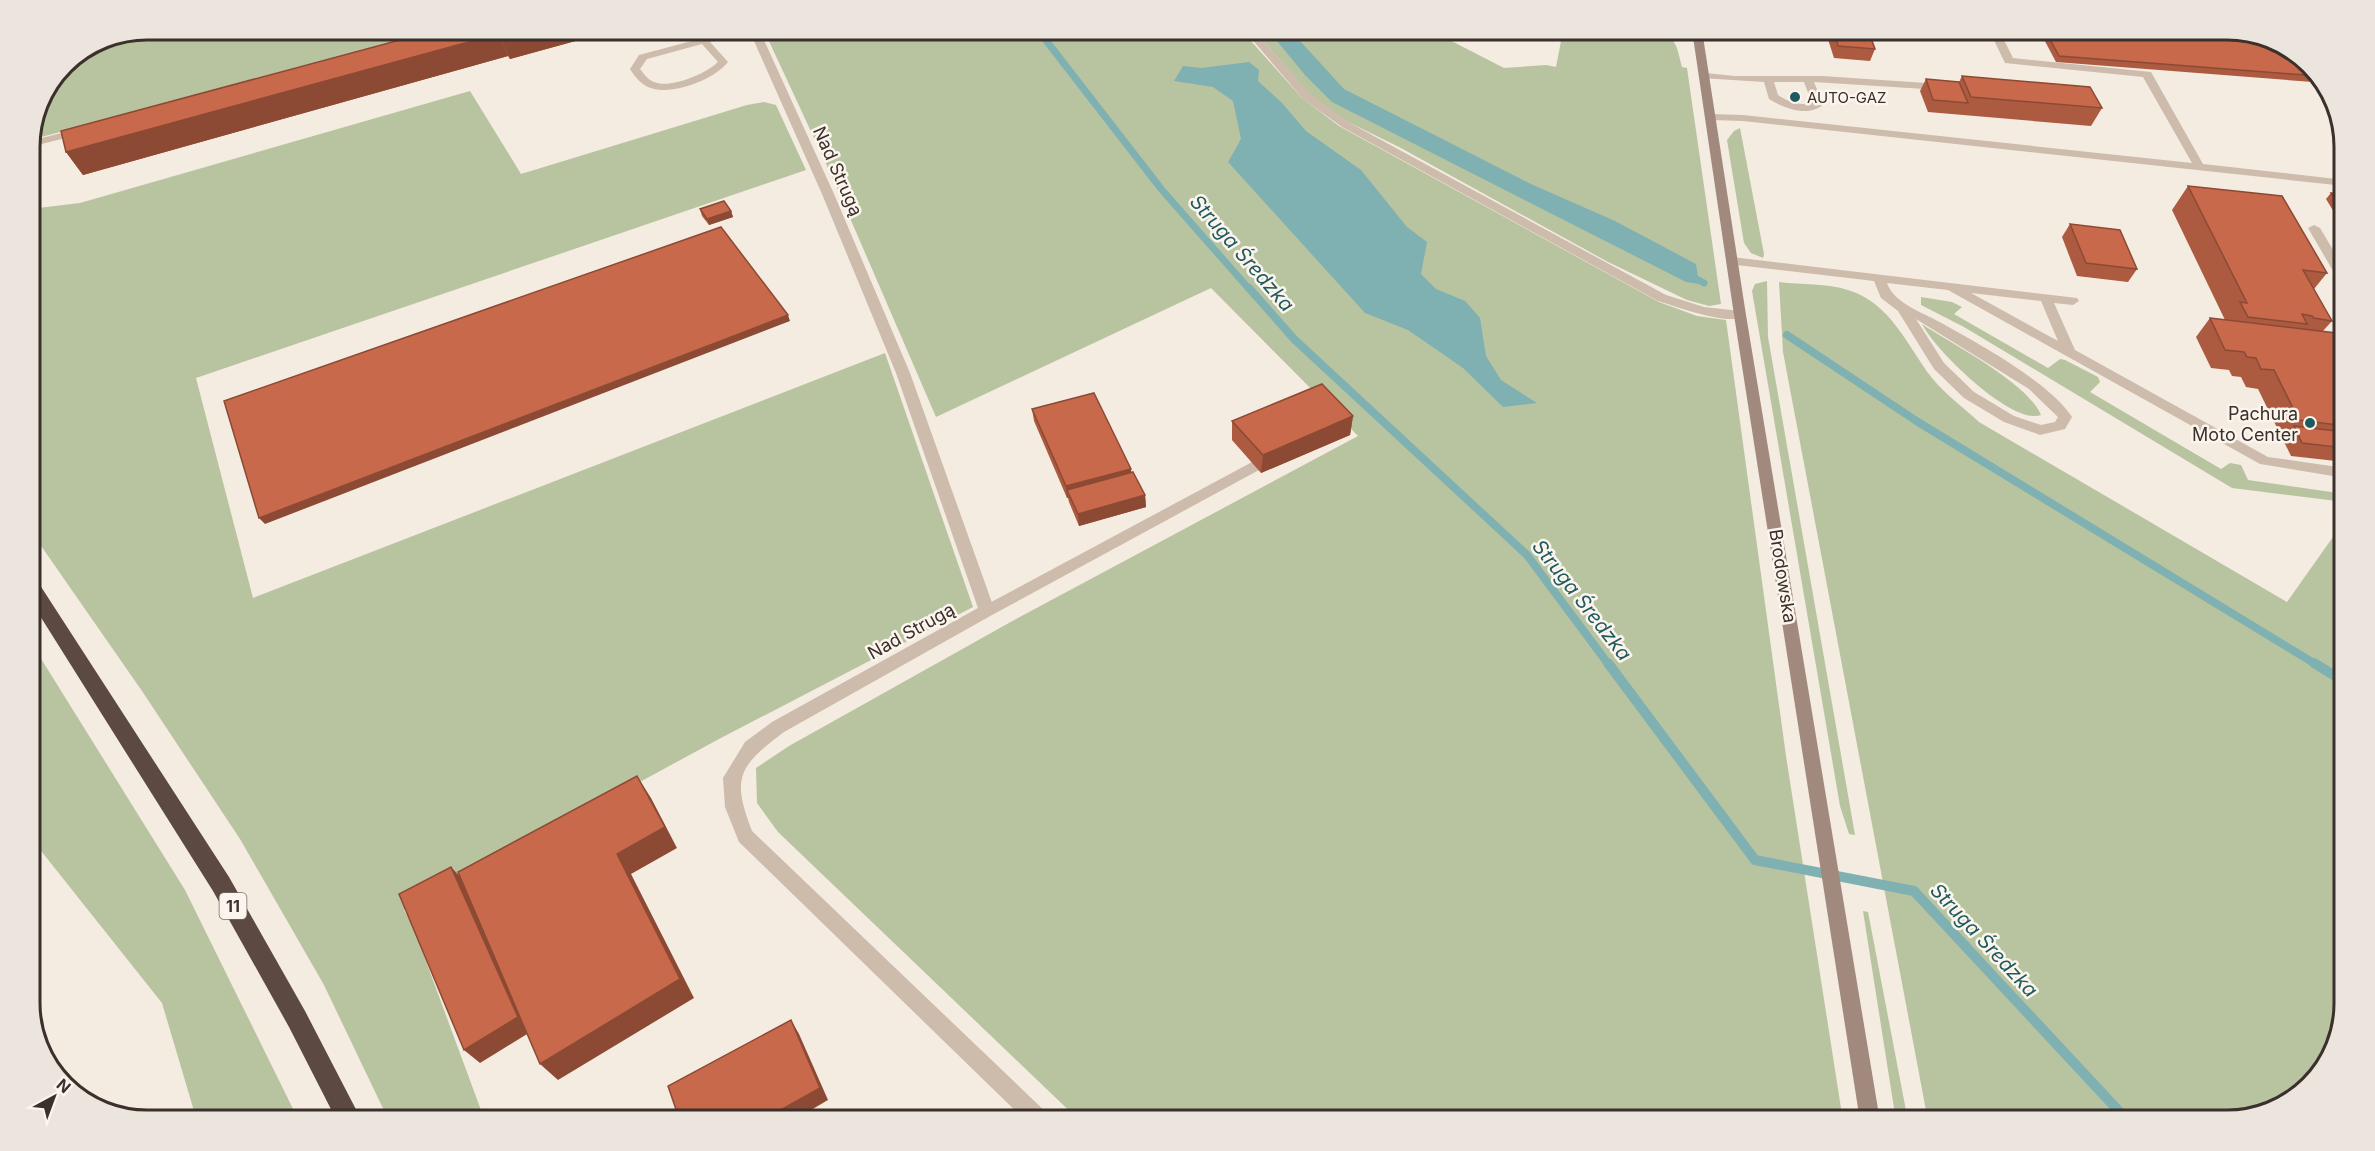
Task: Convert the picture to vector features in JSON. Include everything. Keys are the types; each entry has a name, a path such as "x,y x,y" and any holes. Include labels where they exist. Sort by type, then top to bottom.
{"highway":[{"name":"11","path":"41,601 221,884 297,1019 344,1110"}],"street":[{"path":"1258,40 1306,97 1346,125 1662,298 1703,311 1741,318"},
{"name":"Brodowska","path":"1699,40 1868,1110"},
{"path":"1999,40 2009,61 2147,74 2200,168"},
{"path":"704,41 723,62 719,69 705,76 665,88 646,82 634,69 643,57 704,41"},
{"name":"Nad Strugą","path":"759,41 828,194 903,373 987,611 778,727 751,747 731,778 734,807 745,836 1030,1110"},
{"path":"1705,76 1951,87"},
{"path":"1768,79 1773,97 1785,105 1811,108 1818,105 1808,79"},
{"path":"1711,117 2334,182"},
{"path":"41,141 88,129"},
{"path":"2314,228 2334,262"},
{"path":"1733,267 1879,279 2073,301"},
{"path":"1879,279 1885,295 1903,308 1937,324 2055,402 2065,417 2060,426 2040,430 2009,419 1969,395 1939,366 1903,308"},
{"path":"1953,288 2265,461 2334,470"},
{"path":"2046,298 2070,353"},
{"path":"987,611 1254,466"}],"green space":[{"path":"1250,40 1302,98 1339,126 1659,302 1697,316 1726,320 1786,756 1841,1110 1069,1110 778,832 757,803 756,768 789,746 1016,619 1358,436 1211,288 936,417 834,181 769,41"},
{"path":"1263,40 1450,40 1504,68 1546,65 1556,67 1560,40 1673,40 1682,67 1687,68 1721,304 1709,306 1687,300 1608,262 1399,147 1350,123 1313,98"},
{"path":"141,41 404,41 41,137 49,107 67,77 82,63 113,46"},
{"path":"470,91 521,174 747,105 764,102 776,105 806,170 196,378 253,598 885,353 973,607 719,739 404,910 413,926 481,1110 384,1110 324,985 240,839 142,691 41,546 41,208 80,203"},
{"path":"1740,128 1763,258 1751,253 1744,243 1727,140 1734,131"},
{"path":"1767,281 1768,337 1855,835 1849,834 1840,806 1752,291 1755,284"},
{"path":"1779,282 1831,286 1848,290 1863,296 1887,315 1937,384 1979,422 2287,602 2334,536 2334,1010 2329,1038 2323,1051 2312,1069 2293,1088 2268,1102 2241,1110 1926,1110 1783,352"},
{"path":"1921,297 1952,302 1962,307 1954,314 2048,368 2060,359 2098,377 2100,382 2090,392 2221,469 2230,463 2241,465 2248,480 2334,492 2334,501 2232,488 1964,327 1921,305"},
{"path":"1922,324 2005,377 2033,402 2041,415 2028,415 1994,398 1957,367 1929,336"},
{"path":"41,659 185,890 294,1110 194,1110 162,1003 41,851"},
{"path":"1863,911 1868,912 1906,1110 1894,1110"}],"water":[{"path":"1277,40 1300,40 1344,89 1531,184 1615,221 1696,264 1699,284 1686,282 1332,102 1305,75"},
{"path":"1249,62 1259,70 1258,81 1282,103 1306,131 1361,170 1407,227 1427,242 1421,274 1436,289 1465,301 1480,318 1486,356 1501,380 1537,403 1503,407 1463,368 1408,330 1365,313 1228,162 1241,139 1233,101 1213,87 1174,81 1183,66 1201,68"}],"building":[{"path":"1837,40 1872,40 1875,49 1838,46"},
{"path":"2050,40 2241,41 2275,52 2306,75 2059,56"},
{"path":"397,41 473,41 66,152 61,131"},
{"path":"1962,76 2090,87 2102,108 1971,97"},
{"path":"1926,79 1959,82 1968,103 1933,100"},
{"path":"2188,186 2282,196 2327,273 2303,270 2332,321 2302,314 2307,324 2248,317 2240,302 2247,303"},
{"path":"724,201 731,211 707,219 700,209"},
{"path":"2070,224 2120,230 2137,269 2086,263"},
{"path":"721,227 788,315 259,518 224,401"},
{"path":"2210,318 2334,333 2334,425 2299,420 2274,370 2261,369 2256,358 2247,357 2244,352 2225,350"},
{"path":"1322,384 1353,416 1263,455 1232,421"},
{"path":"1094,393 1131,469 1066,486 1032,409"},
{"path":"2294,426 2334,431 2334,447 2302,443"},
{"path":"1133,472 1145,495 1078,514 1067,490"},
{"path":"637,776 665,827 617,854 680,979 540,1064 458,872"},
{"path":"451,867 518,1017 464,1050 399,894"},
{"path":"791,1020 820,1088 781,1110 676,1110 668,1086"}],"waterway":[{"name":"Struga Średzka","path":"1046,41 1162,190 1250,290"},
{"path":"1689,275 1704,283"},
{"name":"Struga Średzka","path":"1249,288 1294,339 1527,555 1609,665"},
{"path":"1787,335 1918,422 2317,665"},
{"name":"Struga Średzka","path":"1608,663 1755,860 1914,891 2118,1110"},
{"path":"2314,663 2334,675"}],"place":[{"name":"AUTO-GAZ","path":"1795,97"},
{"name":"Pachura Moto Center","path":"2310,423"}]}
